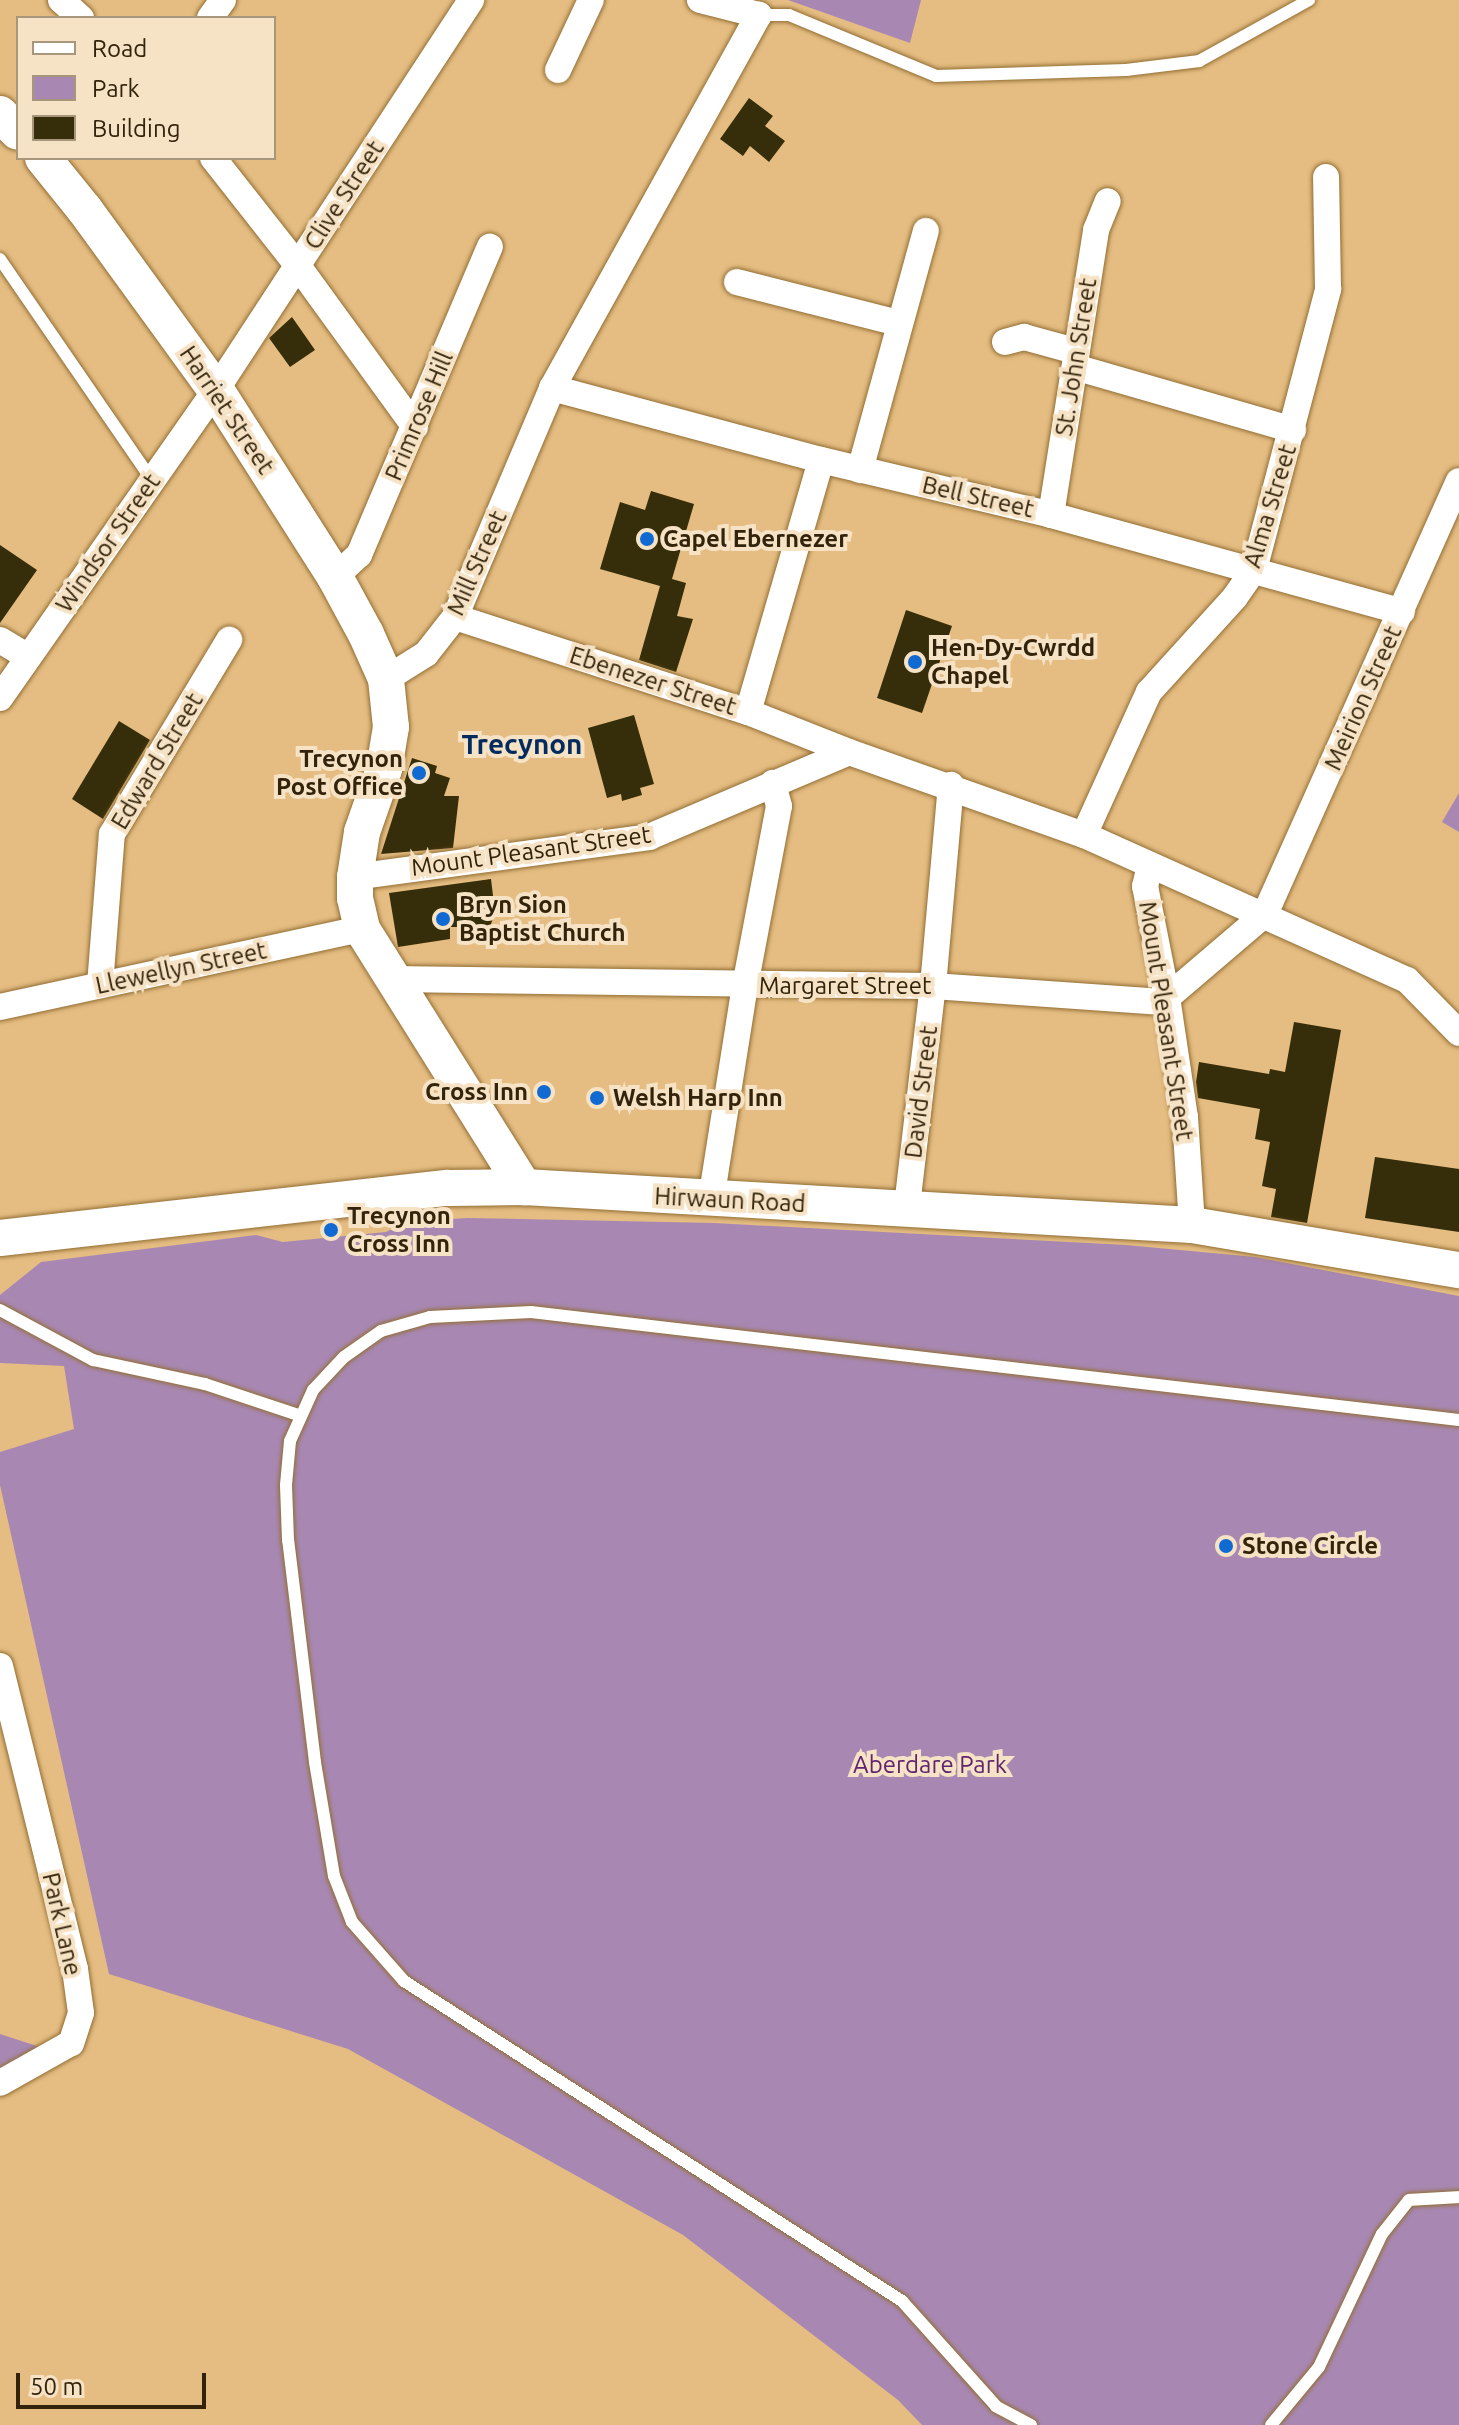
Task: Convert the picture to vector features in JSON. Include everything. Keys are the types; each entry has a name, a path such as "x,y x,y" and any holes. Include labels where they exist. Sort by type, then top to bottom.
{"main road":[{"path":"0,114 16,130"},
{"name":"Harriet Street","path":"45,160 85,210 216,390 335,577 386,679"},
{"path":"386,679 391,727 389,741 384,769 362,832 355,877 355,898 362,929 524,1187"},
{"name":"Hirwaun Road","path":"0,1238 448,1188 524,1187 711,1200 907,1206 1192,1225 1459,1270"}],"street":[{"path":"61,0 79,16"},
{"name":"Clive Street","path":"216,390 471,0"},
{"path":"558,70 591,0"},
{"path":"700,0 759,15"},
{"name":"Mill Street","path":"386,679 426,654 455,617 552,388 759,15"},
{"path":"215,160 298,266 415,427"},
{"name":"Alma Street","path":"1084,835 1149,692 1235,597 1254,570 1328,289 1326,177"},
{"name":"St. John Street","path":"1051,515 1096,230 1108,201"},
{"path":"860,470 898,323 926,231"},
{"name":"Primrose Hill","path":"335,577 359,555 490,247"},
{"path":"737,282 898,323"},
{"path":"1005,342 1024,337 1075,359 1293,430"},
{"name":"Bell Street","path":"552,388 860,470 1051,515 1402,612"},
{"name":"Windsor Street","path":"0,698 216,390"},
{"path":"748,712 821,460"},
{"name":"Meirion Street","path":"1265,914 1459,481"},
{"name":"Ebenezer Street","path":"455,617 748,712 849,752"},
{"path":"0,640 28,657"},
{"name":"Edward Street","path":"100,985 112,834 229,640"},
{"name":"Mount Pleasant Street","path":"355,877 649,837 849,752 951,785 1084,835 1265,914 1407,980 1459,1033"},
{"path":"711,1200 745,986 779,806 773,783"},
{"name":"David Street","path":"907,1206 933,986 951,785"},
{"name":"Mount Pleasant Street","path":"1150,865 1146,894 1167,997 1185,1117 1192,1225"},
{"path":"1167,997 1265,914"},
{"name":"Llewellyn Street","path":"0,1007 362,929"},
{"name":"Margaret Street","path":"392,979 745,986 933,986 1162,1002 1167,997"},
{"name":"Park Lane","path":"0,1666 7,1726 75,1969 81,2013 71,2043 0,2083"}],"lane":[{"path":"759,15 789,15 936,76 1126,70 1199,61 1309,0"},
{"path":"0,259 152,480"},
{"path":"0,1310 93,1360 205,1384 301,1416"},
{"path":"1031,2425 996,2406 902,2301 404,1981 352,1922 334,1876 315,1762 288,1540 286,1485 290,1441 313,1390 344,1357 381,1331 430,1317 531,1312 1459,1420"},
{"path":"1271,2425 1319,2367 1382,2234 1409,2200 1459,2197"}],"green space":[{"path":"788,0 921,0 910,43"},
{"path":"1459,793 1459,832 1442,822"},
{"name":"Aberdare Park","path":"467,1218 714,1223 1126,1245 1255,1257 1459,1296 1459,2425 922,2425 898,2400 683,2235 348,2049 109,1974 0,1485 0,1452 74,1429 64,1366 0,1363 0,1295 41,1262 256,1235 283,1242 386,1232 407,1222"},
{"path":"0,2034 43,2048 0,2071"}],"building":[{"path":"749,98 773,116 765,126 785,141 769,162 750,146 743,156 720,139"},
{"path":"292,317 315,350 290,367 269,338"},
{"name":"Capel Ebernezer","path":"651,491 694,504 672,579 686,583 677,616 693,619 676,672 639,660 660,586 600,569 620,502 645,510"},
{"path":"0,545 37,570 0,623"},
{"name":"Hen-Dy-Cwrdd Chapel","path":"906,610 952,626 922,713 877,698"},
{"path":"634,715 654,784 640,788 642,795 622,801 621,794 607,798 588,728"},
{"path":"119,721 150,740 103,819 72,799"},
{"path":"412,758 437,766 435,773 450,778 444,796 459,796 453,848 381,854"},
{"name":"Bryn Sion Baptist Church","path":"491,879 495,912 490,927 450,927 450,939 398,947 389,893"},
{"path":"1294,1022 1341,1030 1307,1223 1271,1217 1276,1189 1262,1186 1270,1142 1255,1139 1260,1109 1198,1098 1196,1082 1199,1062 1269,1074 1270,1069 1285,1072"},
{"path":"1375,1157 1459,1169 1459,1232 1365,1218"}],"place":[{"name":"Capel Ebernezer","path":"647,539"},
{"name":"Hen-Dy-Cwrdd Chapel","path":"915,662"},
{"name":"Trecynon Post Office","path":"419,773"},
{"name":"Bryn Sion Baptist Church","path":"443,919"},
{"name":"Cross Inn","path":"544,1092"},
{"name":"Welsh Harp Inn","path":"597,1098"},
{"name":"Trecynon Cross Inn","path":"331,1230"},
{"name":"Stone Circle","path":"1226,1546"}],"district":[{"name":"Trecynon","path":"522,744"}]}
